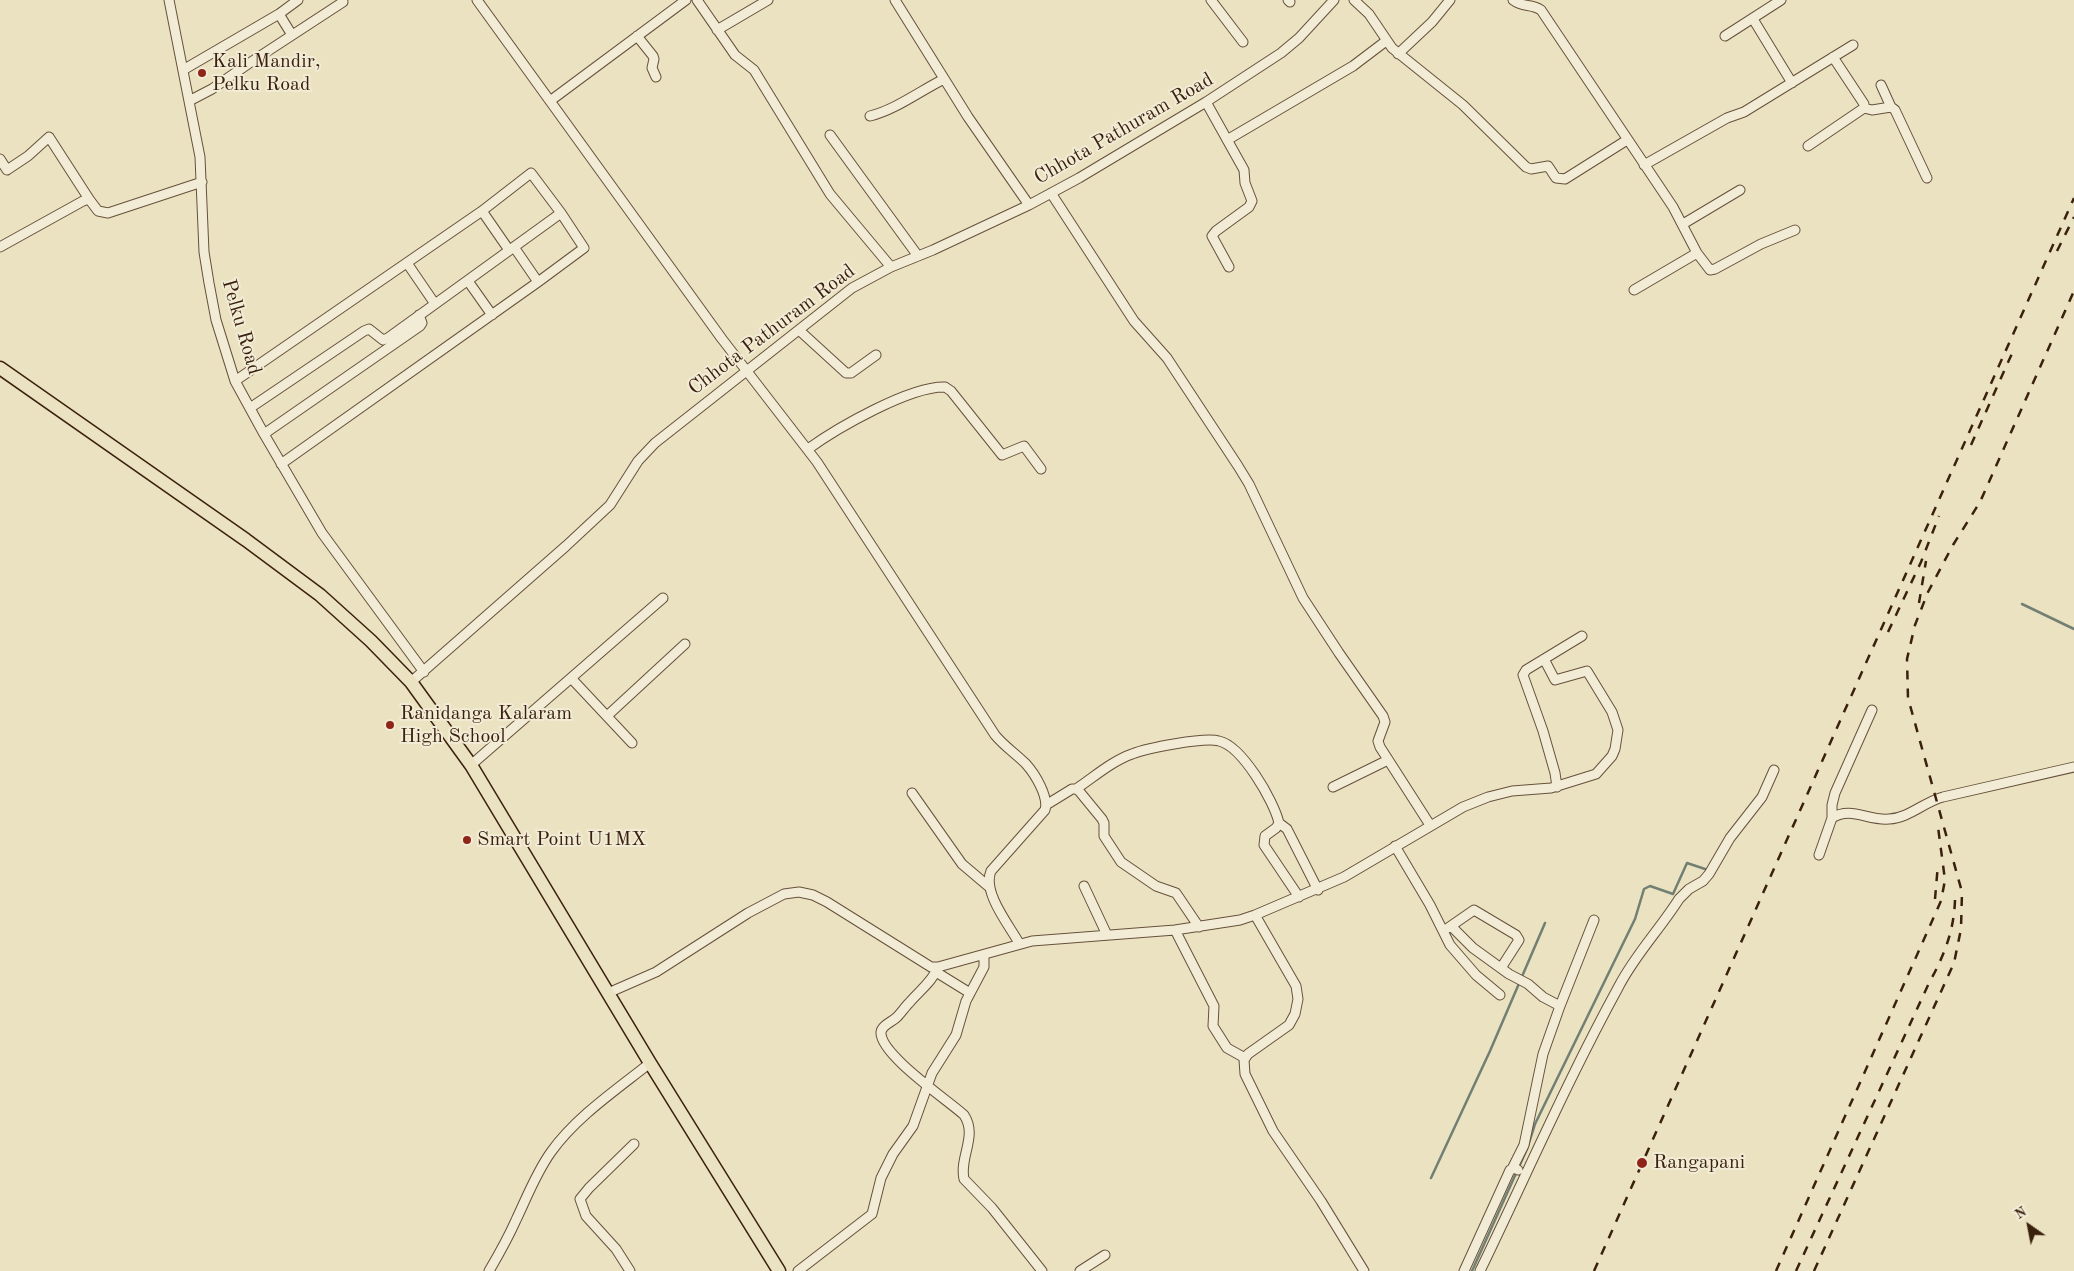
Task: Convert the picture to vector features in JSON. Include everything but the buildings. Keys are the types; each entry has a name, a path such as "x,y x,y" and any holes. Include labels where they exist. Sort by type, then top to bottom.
{"highway":[{"path":"0,368 246,540 320,595 371,641 411,682 471,765 650,1063 778,1271"}],"street":[{"path":"170,2 179,0"},
{"path":"183,70 279,14 298,0"},
{"path":"477,0 716,331 808,449 995,735 1003,745 1026,764 1032,773 1046,799 1045,810 991,871 988,878 988,886"},
{"path":"550,100 686,0"},
{"path":"697,0 734,55 754,70 820,180 891,267"},
{"path":"717,30 768,0"},
{"path":"895,0 944,79 1029,205"},
{"path":"1211,0 1243,42"},
{"name":"Chhota Pathuram Road","path":"411,682 610,505 638,461 655,443 800,331 852,288 891,267 1029,205 1206,102 1281,53 1299,38 1334,0"},
{"path":"1354,0 1377,24 1386,41 1398,54 1463,105 1530,169 1548,166 1556,178 1565,180 1627,140"},
{"path":"1398,54 1432,22 1450,0"},
{"path":"1513,0 1522,6 1536,2 1683,224 1697,253 1710,270 1761,244 1795,230"},
{"path":"1725,36 1779,0"},
{"name":"Pelku Road","path":"170,2 200,157 204,252 209,283 216,320 235,381 322,534 424,672"},
{"path":"189,101 212,89 343,2"},
{"path":"279,14 292,35"},
{"path":"1753,19 1792,83"},
{"path":"637,36 653,56 652,68 656,77"},
{"path":"1227,140 1353,66 1386,41"},
{"path":"1644,165 1727,118 1744,112 1853,45"},
{"path":"1833,57 1864,104 1864,108"},
{"path":"870,116 887,111 944,79"},
{"path":"1881,85 1927,178"},
{"path":"1206,102 1244,170 1244,183 1252,202 1249,207 1212,236 1230,267"},
{"path":"1808,146 1864,108 1872,110 1891,107"},
{"path":"830,135 918,256"},
{"path":"0,159 7,170 28,156 48,136 98,211 108,213 202,182"},
{"path":"235,381 482,211 531,173 561,213 584,249 281,464"},
{"path":"1683,224 1740,190"},
{"path":"1051,193 1134,321 1167,358 1249,484 1303,598 1383,716 1385,727 1378,741 1430,825"},
{"path":"0,247 90,199"},
{"path":"482,211 538,282"},
{"path":"250,408 364,331 369,329 383,340 561,213"},
{"path":"1634,290 1697,253"},
{"path":"407,263 436,304"},
{"path":"468,280 492,315"},
{"path":"264,434 420,326 422,323 419,315"},
{"path":"800,331 846,374 851,373 876,356"},
{"path":"808,449 835,430 900,398 916,392 945,387 951,391 1002,455 1024,446 1041,468"},
{"path":"471,765 663,598"},
{"path":"1557,787 1543,731 1523,675 1526,670 1582,636"},
{"path":"607,716 685,644"},
{"path":"1042,1271 992,1208 964,1179 962,1173 970,1136 969,1121 959,1110 927,1086 896,1058 881,1036 881,1031 897,1018 937,970 1019,943 1175,930 1240,920 1318,890 1344,877 1463,807 1488,797 1512,791 1557,787 1590,777 1600,771 1615,749 1618,730 1612,712 1587,671 1554,680 1544,659"},
{"path":"571,678 632,743"},
{"path":"1819,855 1832,818 1832,805 1835,793 1872,710"},
{"path":"1046,805 1131,754 1174,745 1219,741 1225,743 1254,771 1278,823 1287,829 1318,890"},
{"path":"1333,787 1388,760"},
{"path":"1832,818 1838,814 1854,813 1874,818 1890,819 1910,813 1926,803 1943,796 2074,767"},
{"path":"1464,1271 1518,1170 1562,1100 1569,1081 1620,984 1679,899 1689,888 1703,881 1709,874 1730,838 1762,797 1774,770"},
{"path":"1076,788 1102,819 1104,823 1104,836 1121,862 1156,886 1176,893 1199,927"},
{"path":"912,793 962,864 988,886 1019,943"},
{"path":"1278,823 1276,828 1265,836 1264,845 1300,897"},
{"path":"1395,846 1448,928 1501,968 1520,979 1543,997 1560,1006"},
{"path":"1084,886 1107,935"},
{"path":"608,993 656,972 755,909 784,894 799,892 813,895 827,902 925,965 937,970 970,993"},
{"path":"1448,928 1472,911 1478,910 1516,935 1519,940 1501,968"},
{"path":"1255,915 1296,986 1298,1000 1296,1014 1290,1025 1245,1058 1243,1067 1245,1074 1274,1131 1319,1198 1364,1271"},
{"path":"1480,1271 1507,1216 1540,1068 1560,1006 1594,920"},
{"path":"1448,928 1447,941 1465,962 1500,995"},
{"path":"1175,930 1214,1006 1213,1026 1226,1048 1245,1058"},
{"path":"798,1271 872,1214 881,1178 893,1154 913,1126 927,1086 956,1035 970,993 984,968 984,955"},
{"path":"489,1271 505,1244 535,1177 563,1137 605,1099 650,1063"},
{"path":"630,1271 616,1249 586,1216 580,1199 634,1144"},
{"path":"1080,1271 1105,1255"}],"waterway":[{"path":"2022,604 2074,629"},
{"path":"1472,1271 1527,1149 1535,1124 1635,919 1644,889 1650,886 1673,894 1687,863 1705,869"},
{"path":"1431,1178 1490,1051 1545,923"}],"railway":[{"path":"1594,1271 2074,198"},
{"path":"2057,251 2074,217"},
{"path":"1814,1271 1954,963 1961,929 1962,892 1908,698 1907,659 1915,625 1928,592 1953,545 1980,502 2074,291"},
{"path":"1971,445 2014,349"},
{"path":"1888,632 1921,562 1939,516"},
{"path":"1919,603 1926,561"},
{"path":"1776,1271 1941,901 1945,880 1938,827"},
{"path":"1935,899 1938,864"},
{"path":"1796,1271 1944,953 1953,922 1955,900"}],"place":[{"name":"Kali Mandir, Pelku Road","path":"202,73"},
{"name":"Ranidanga Kalaram High School","path":"390,725"},
{"name":"Smart Point U1MX","path":"467,840"},
{"name":"Rangapani","path":"1642,1163"}]}
